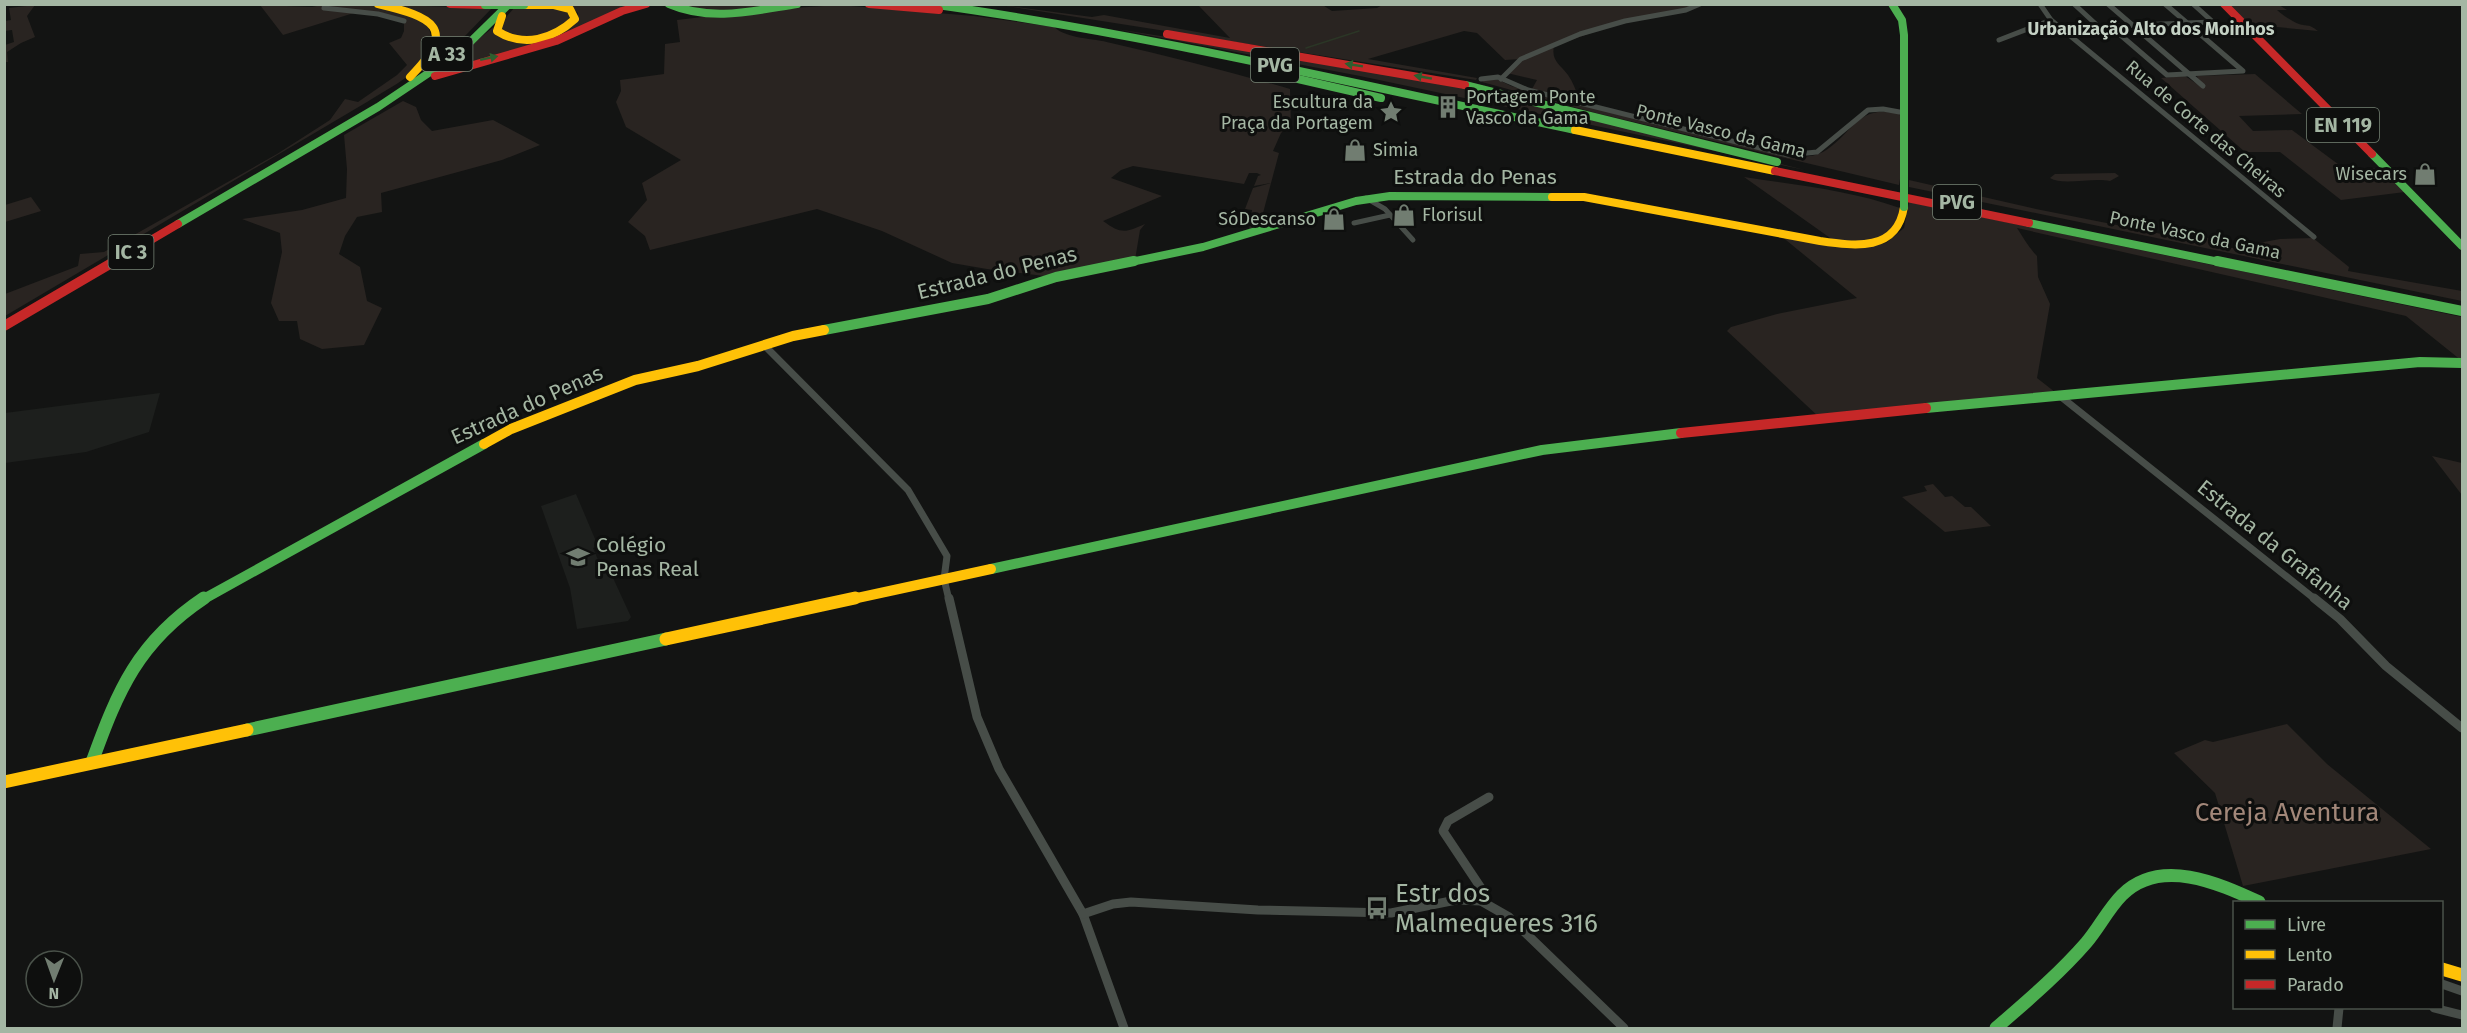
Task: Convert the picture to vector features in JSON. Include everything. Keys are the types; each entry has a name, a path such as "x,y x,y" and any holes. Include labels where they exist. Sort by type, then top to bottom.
{"main road":[{"path":"330,128 416,73 433,56 438,33 427,19 407,10 378,4"},
{"path":"450,4 525,5 563,7 574,14 575,19 567,29 549,36 529,40 507,39 497,31 498,22 506,5"},
{"path":"378,107 452,69 554,42 605,18 646,4"},
{"path":"669,4 681,11 705,15 797,4"},
{"path":"869,4 993,14"},
{"path":"898,4 1029,18"},
{"name":"Ponte Vasco da Gama","path":"930,4 1099,30 2463,309"},
{"name":"Ponte Vasco da Gama","path":"968,4 1018,10 1437,80 1885,187 2463,309"},
{"path":"978,4 1018,10"},
{"name":"Estrada do Penas","path":"92,762 114,700 135,662 164,628 203,599 511,429 635,380 698,366 793,336 988,299 1056,277 1203,247 1366,198 1584,196 1813,239 1852,244 1879,241 1894,234 1902,224 1904,207 1903,28 1892,4"},
{"name":"EN 119","path":"2224,4 2463,246"},
{"name":"A 33","path":"254,177 433,65 506,5"},
{"name":"A 33","path":"254,177 378,107 460,52 506,5"},
{"name":"IC 3","path":"4,320 254,177"},
{"name":"IC 3","path":"4,326 254,177"},
{"path":"4,782 1542,450 1738,426 2420,362 2463,363"},
{"path":"1996,1029 2089,939 2130,889 2148,879 2175,877 2203,879 2254,901"},
{"path":"2443,969 2463,975"}],"street":[{"path":"325,4 324,8 378,14 404,21"},
{"path":"1501,79 1521,59 1580,34 1625,21 1686,10 1700,4"},
{"path":"1999,40 2050,20 2040,4"},
{"path":"2074,4 2099,27"},
{"path":"2108,4 2203,86"},
{"path":"2110,26 2163,73 2169,75 2241,72 2243,69 2165,4"},
{"path":"2061,28 2213,22 2193,4"},
{"name":"Rua de Corte das Cheiras","path":"2050,20 2086,47 2207,151 2314,237"},
{"path":"1480,79 1489,75 1528,90 1788,155 1816,153 1868,110 1883,109 1905,113"},
{"path":"1366,198 1385,209 1413,240"},
{"path":"1354,224 1390,215"},
{"path":"764,345 908,490 947,556 944,579 976,717 999,769 1083,914 1124,1029"},
{"name":"Estrada da Grafanha","path":"2060,396 2340,619 2386,666 2463,728"},
{"path":"1480,901 1481,888 1443,831 1448,820 1488,797"},
{"path":"1083,914 1113,904 1131,902 1258,910 1391,914 1456,900 1480,901 1509,916 1624,1029"},
{"path":"2443,984 2463,991"},
{"path":"2337,1029 2339,1009"},
{"path":"2438,1009 2463,1015"}],"shaded area":[{"path":"160,393 149,432 86,452 5,463 5,413"},
{"name":"Colégio Penas Real","path":"576,494 598,546 593,548 602,569 608,567 631,617 628,621 577,629 570,588 541,506"}],"green space":[{"path":"326,4 388,7 418,17 427,25 431,37 428,56 411,74 389,89 5,316 5,294 78,266 80,254 104,252 277,154 330,120 345,99 358,102 397,75 407,65 389,43 401,38 404,31 404,20 357,12 283,35 260,5 312,7"},
{"path":"1321,4 1332,11 1377,8 1384,4 1700,5 1625,21 1554,46 1555,59 1570,78 1579,98 1568,98 1532,89 1537,80 1507,73 1520,59 1505,60 1477,33 1464,31 1368,59 1477,78 1476,80 1000,5 1092,17 1104,15 1230,38 1198,5"},
{"path":"35,5 27,16 35,37 7,52 8,62 5,62 5,45 14,42 12,30 5,31 5,21 11,20 9,8"},
{"path":"393,5 492,8 466,35 431,62 437,25 424,15"},
{"path":"560,5 642,5 607,15 571,34 432,76 495,26 495,34 516,41 549,38 560,33 578,21 578,13 572,8"},
{"path":"677,5 777,5 713,13 688,10"},
{"path":"839,5 974,16 1054,27 1073,36 1111,43 1223,71 1290,89 1291,125 1281,133 1273,151 1279,153 1271,183 1254,186 1258,176 1261,175 1257,173 1249,173 1244,184 1133,166 1121,170 1111,178 1162,196 1103,221 1123,231 1145,224 1140,230 1135,260 1044,276 987,269 952,263 882,231 817,209 650,250 645,236 628,222 647,200 642,183 681,160 626,127 616,102 621,91 620,80 664,74 665,44 680,42 677,20 762,10"},
{"path":"2226,5 2279,5 2287,10 2277,10 2284,16 2318,31 2266,26 2248,27"},
{"path":"514,8 564,10 574,19 556,32 534,39 518,38 501,31 501,23"},
{"path":"1116,29 1390,72 1498,94 1805,170 1360,76"},
{"path":"2255,74 2302,114 2239,116 2253,131 2292,130 2346,170 2381,168 2405,192 2341,200 2280,152 2245,152 2161,78 2185,76 2200,86 2197,76"},
{"path":"1491,76 1511,86 1536,93 1781,154 1797,156 1813,156 1823,152 1856,122 1873,113 1899,114 1903,120 1904,179 1900,179 1899,185 1596,113 1482,82"},
{"path":"403,101 416,107 421,120 432,131 493,120 540,145 502,160 381,193 382,212 357,217 345,236 339,254 360,267 367,301 382,308 364,345 322,349 300,339 297,321 279,321 271,303 282,252 280,233 242,219 302,210 346,198 347,169 344,135"},
{"path":"2115,173 2119,176 2110,181 2062,181 2050,178 2055,174"},
{"path":"1744,177 1823,189 1881,202 1900,208 1898,222 1891,232 1875,240 1852,243 1833,240"},
{"path":"1909,180 2036,209 2187,239 2178,230 2186,229 2232,248 2280,239 2313,238 2349,267 2348,271 2462,291 2462,301 1909,187"},
{"path":"1271,183 1259,228 1249,231 1252,210 1245,209 1253,188"},
{"path":"31,197 41,211 5,222 5,205"},
{"path":"1909,202 2462,317 2462,361 2406,316 2017,228 2037,256 2038,277 2050,304 2037,378 2060,396 1820,418 1727,331 1731,327 1777,314 1857,298 1781,236 1851,247 1886,243 1904,228"},
{"path":"2432,456 2462,463 2462,495"},
{"path":"1933,484 1945,497 1952,496 1965,507 1971,507 1991,526 1945,532 1902,497 1927,491 1924,486"},
{"name":"Cereja Aventura","path":"2287,724 2327,764 2431,849 2243,886 2215,793 2174,753 2205,740 2213,742"}],"waterway":[{"path":"1306,48 1359,31"}],"traffic: fast":[{"path":"178,224 378,107 460,52 509,4"},
{"path":"669,4 684,11 716,15 797,4"},
{"path":"930,4 1012,15 1173,44 1575,130"},
{"path":"1892,4 1902,20 1904,35 1904,179"},
{"path":"485,5 524,5"},
{"path":"1298,79 1381,98"},
{"path":"1465,85 1777,162"},
{"path":"2372,154 2462,246"},
{"path":"1904,179 1904,207"},
{"path":"824,330 988,299 1056,277 1203,247 1356,201 1390,196 1552,197"},
{"path":"2029,223 2462,311"},
{"path":"1926,408 2420,362 2462,363"},
{"path":"991,569 1542,450 1681,433"},
{"path":"92,762 113,706 131,670 155,638 173,621 203,599 484,444"},
{"path":"247,730 666,639"},
{"path":"1996,1028 2086,943 2123,895 2144,880 2177,875 2194,878 2257,901"}],"traffic: slow":[{"path":"378,4 413,13 434,27 437,36 435,47 426,61 410,77"},
{"path":"502,16 497,31 506,37 527,41 548,37 575,19 570,9 554,5 524,5"},
{"path":"1575,130 1775,171"},
{"path":"1552,197 1584,197 1820,241 1851,244 1866,244 1890,236 1900,224 1904,207"},
{"path":"484,444 511,429 635,380 698,366 793,336 824,330"},
{"path":"666,639 991,569"},
{"path":"4,782 247,730"},
{"path":"2443,969 2462,975"}],"traffic: jam":[{"path":"450,4 485,5"},
{"path":"435,76 556,41 622,11 646,4"},
{"path":"869,4 939,10"},
{"path":"2224,4 2372,154"},
{"path":"1167,34 1465,85"},
{"path":"1775,171 2029,223"},
{"path":"4,326 178,224"},
{"path":"1681,433 1926,408"}],"place":[{"name":"Portagem Ponte Vasco da Gama","path":"1448,107"},
{"name":"Escultura da Praça da Portagem","path":"1391,112"},
{"name":"Simia","path":"1355,150"},
{"name":"Wisecars","path":"2425,174"},
{"name":"Florisul","path":"1404,215"},
{"name":"SóDescanso","path":"1334,219"},
{"name":"Colégio Penas Real","path":"578,557"},
{"name":"Estr dos Malmequeres 316","path":"1377,908"}],"district":[{"name":"Urbanização Alto dos Moinhos","path":"2151,29"}]}
